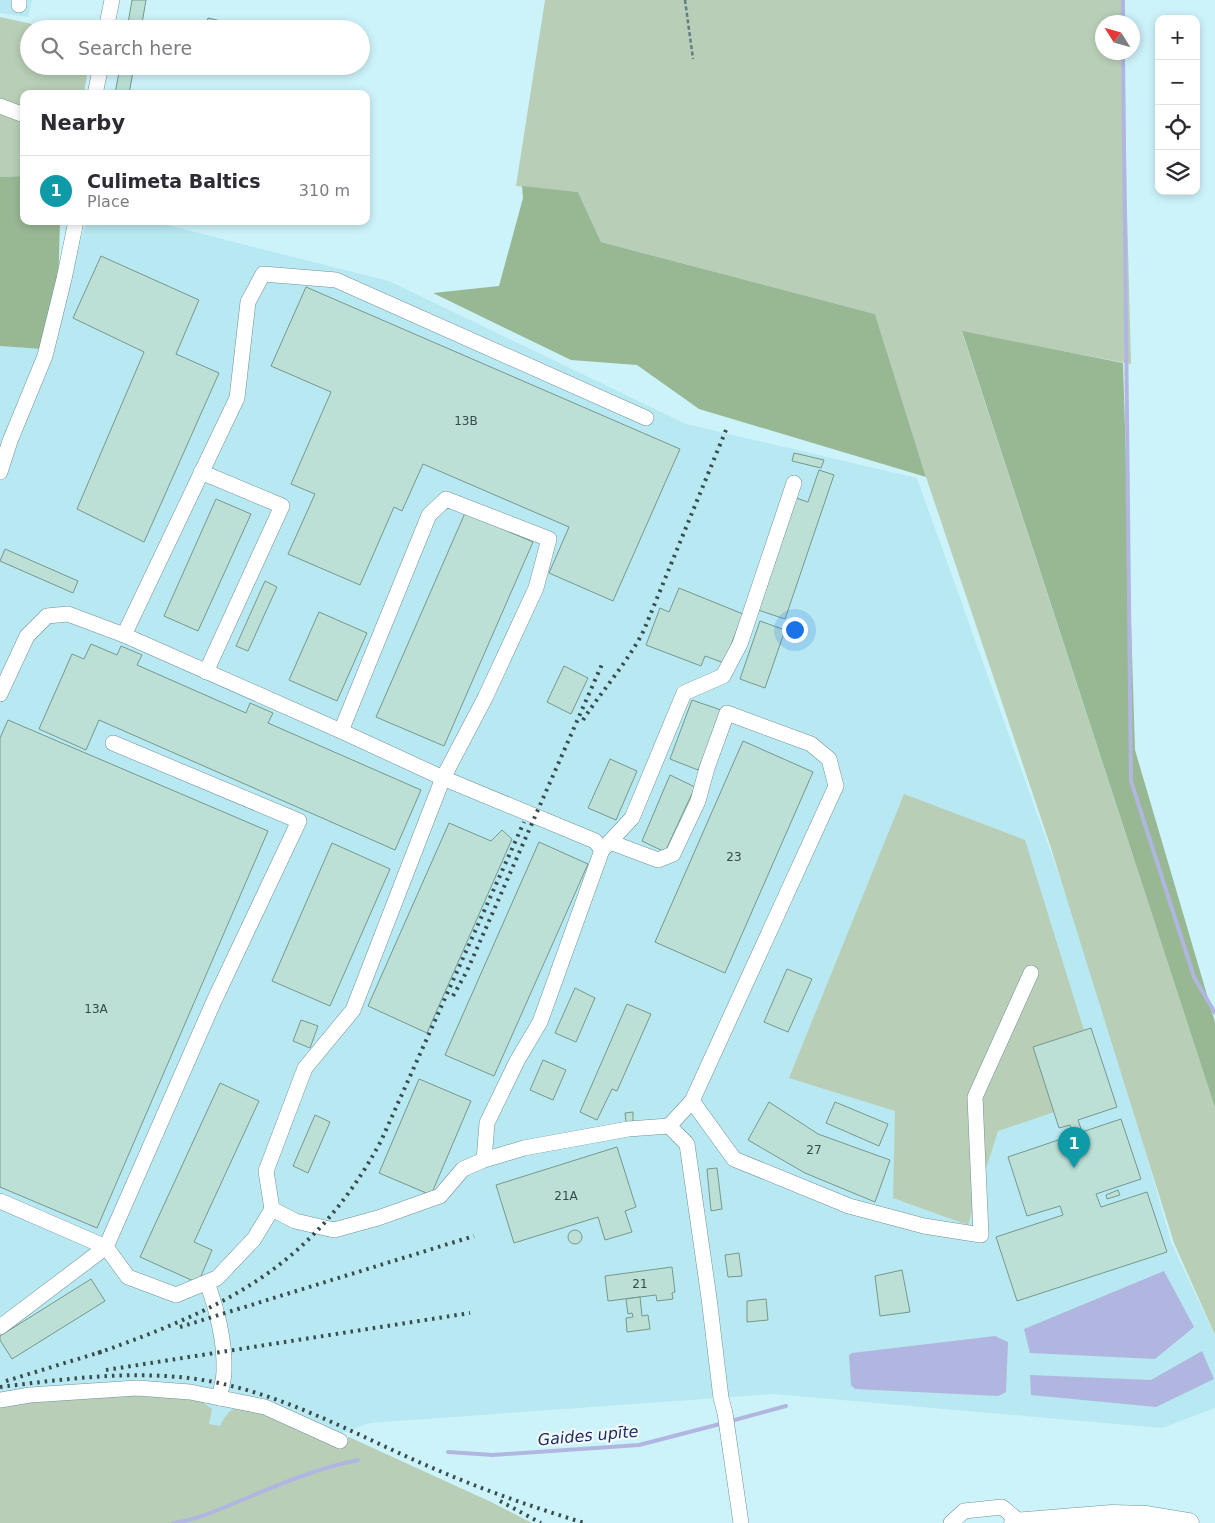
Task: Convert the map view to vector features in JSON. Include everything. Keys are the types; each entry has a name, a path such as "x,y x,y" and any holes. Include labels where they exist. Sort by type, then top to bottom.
{"main road":[{"path":"1014,1523 1102,1516 1186,1522"}],"lane":[{"path":"108,20 112,0"},
{"path":"96,90 99,75"},
{"path":"0,106 20,114"},
{"path":"0,472 10,442 45,356 75,225"},
{"path":"124,635 236,398 248,302 263,274 336,280 646,418"},
{"path":"201,472 282,506 206,672"},
{"path":"484,1160 487,1123 517,1061 540,1022 606,846 632,818 684,693 723,676 740,644 794,483"},
{"path":"0,1201 106,1247 128,1277 176,1295 217,1278 254,1239 272,1210 266,1172 305,1068 353,1010 443,778 485,698 536,588 549,539 446,498 429,515 341,730"},
{"path":"0,694 26,636 47,616 68,614 124,635 341,730 443,778 606,846 658,860 673,854 698,801 706,768 727,713 811,744 829,759 836,786 692,1101 669,1126 628,1129 524,1148 484,1160 463,1169 440,1196 378,1218 334,1230 295,1221 272,1210"},
{"path":"0,1327 106,1247 214,1001 300,821 113,743"},
{"path":"692,1101 734,1159 849,1206 924,1226 981,1235 975,1097 1031,973"},
{"path":"669,1126 687,1144 708,1288 721,1398 728,1431 741,1523"},
{"path":"207,1282 217,1311 223,1344 224,1373 220,1398"},
{"path":"0,1400 30,1395 137,1388 190,1392 265,1407 340,1441"},
{"path":"951,1523 964,1511 1002,1507 1020,1522"}],"path":[{"path":"685,0 693,59"}],"shaded area":[{"path":"0,0 32,0 28,17 0,13"},
{"path":"86,225 167,225 389,281 686,424 917,478 1098,984 1171,1242 1215,1336 1215,1408 1162,1428 774,1394 370,1423 150,1504 0,1514 0,346 43,349"},
{"path":"1164,1271 1194,1327 1155,1359 1030,1353 1024,1329"},
{"path":"995,1336 1008,1342 1006,1392 998,1396 855,1389 851,1385 849,1355 852,1353"},
{"path":"1202,1351 1214,1379 1156,1407 1031,1395 1030,1375 1151,1380"}],"green space":[{"path":"545,0 1121,0 1122,15 1095,15 1095,60 1123,60 1131,364 962,332 1215,1108 1215,1335 1174,1243 1051,848 926,477 875,314 601,242 578,192 516,186"},
{"path":"0,17 20,21 20,75 87,75 85,90 20,90 20,176 0,177"},
{"path":"20,176 20,225 60,225 58,291 42,349 0,346 0,177"},
{"path":"522,186 578,192 601,242 875,314 926,477 699,409 637,365 571,360 433,293 499,286 523,198"},
{"path":"962,331 1123,363 1135,750 1215,1022 1215,1108"},
{"path":"904,794 1025,840 1104,1095 998,1131 968,1225 893,1198 895,1111 789,1078"},
{"path":"109,1393 200,1400 212,1409 209,1424 220,1426 229,1412 242,1405 338,1446 349,1437 491,1502 532,1523 0,1523 0,1406"}],"building":[{"path":"132,0 146,0 143,20 129,20"},
{"path":"118,75 132,75 130,90 116,90"},
{"path":"101,256 199,300 176,354 219,373 144,542 77,509 144,352 73,318"},
{"path":"306,287 680,449 613,601 549,573 569,527 423,464 402,511 394,507 360,585 288,554 315,494 291,484 331,392 271,366"},
{"path":"794,453 824,460 821,468 792,461"},
{"path":"819,470 834,475 785,619 758,610 796,498 808,502"},
{"path":"216,499 251,514 198,631 164,616"},
{"path":"465,513 533,542 444,746 376,717"},
{"path":"5,549 78,581 73,593 0,561"},
{"path":"265,581 277,587 248,651 236,646"},
{"path":"679,588 743,614 724,663 705,656 701,666 646,645 660,608 669,612"},
{"path":"319,612 367,633 337,701 289,680"},
{"path":"760,621 785,630 765,688 740,679"},
{"path":"91,644 117,655 121,646 142,655 137,665 246,713 250,703 273,713 268,723 421,790 395,850 99,720 86,750 39,729 72,654 84,659"},
{"path":"564,666 588,678 571,714 547,702"},
{"path":"692,700 724,711 698,770 670,759"},
{"path":"8,720 268,831 97,1228 0,1187 0,738"},
{"path":"743,741 813,772 725,973 655,942"},
{"path":"610,759 637,771 616,820 588,808"},
{"path":"670,775 695,787 665,852 642,841"},
{"path":"449,823 491,841 502,830 512,839 427,1033 368,1006"},
{"path":"539,842 588,864 494,1076 445,1055"},
{"path":"332,843 390,869 330,1006 272,981"},
{"path":"787,969 812,979 788,1032 764,1022"},
{"path":"575,988 595,998 576,1042 555,1033"},
{"path":"627,1004 651,1014 617,1091 612,1089 597,1120 580,1112"},
{"path":"301,1020 318,1026 310,1048 293,1041"},
{"path":"1091,1028 1117,1107 1078,1120 1082,1132 1121,1119 1141,1179 1096,1194 1101,1207 1147,1192 1167,1252 1017,1301 996,1237 1063,1215 1060,1206 1027,1216 1008,1157 1073,1135 1070,1125 1059,1128 1033,1047"},
{"path":"543,1060 566,1070 553,1100 530,1090"},
{"path":"419,1079 471,1101 431,1195 379,1173"},
{"path":"220,1083 259,1101 194,1242 212,1250 198,1283 140,1257"},
{"path":"769,1102 818,1134 890,1160 875,1202 805,1173 748,1140"},
{"path":"835,1102 888,1124 879,1146 826,1123"},
{"path":"633,1112 633,1122 626,1122 625,1113"},
{"path":"315,1115 330,1122 308,1173 293,1166"},
{"path":"617,1147 636,1207 625,1211 632,1232 605,1240 598,1217 514,1243 496,1185"},
{"path":"717,1168 722,1209 711,1211 707,1169"},
{"path":"1118,1190 1120,1195 1107,1199 1106,1195"},
{"path":"575,1230 580,1232 582,1237 580,1242 575,1244 570,1242 568,1237 570,1232"},
{"path":"739,1253 742,1276 728,1277 725,1255"},
{"path":"672,1267 675,1292 672,1293 673,1299 657,1301 656,1295 608,1301 605,1276"},
{"path":"902,1270 910,1312 880,1316 875,1276"},
{"path":"91,1279 105,1301 12,1359 0,1340 0,1336"},
{"path":"640,1297 642,1316 648,1315 650,1329 627,1332 626,1318 633,1317 632,1313 628,1314 626,1299"},
{"path":"766,1299 768,1320 747,1322 747,1301"}],"waterway":[{"path":"1123,0 1123,15"},
{"path":"1123,60 1131,781 1194,977 1215,1013"},
{"name":"Gaides upīte","path":"731,1421 786,1406"},
{"name":"Gaides upīte","path":"448,1452 493,1455 639,1445 724,1423"},
{"name":"Gaides upīte","path":"173,1523 208,1514 314,1472 358,1460"}],"railway":[{"path":"583,720 631,653 644,630 726,430"},
{"path":"453,996 467,971 603,662"},
{"path":"98,1353 187,1318 226,1299 262,1277 296,1251 326,1221 355,1184 381,1141 524,822"},
{"path":"180,1327 474,1236"},
{"path":"106,1370 470,1313"},
{"path":"6,1381 104,1351"},
{"path":"0,1387 123,1375 172,1376 227,1385 258,1393 318,1416 471,1484 584,1523"},
{"path":"500,1501 541,1523"}],"place":[{"name":"Culimeta Baltics","path":"1074,1168"}]}
